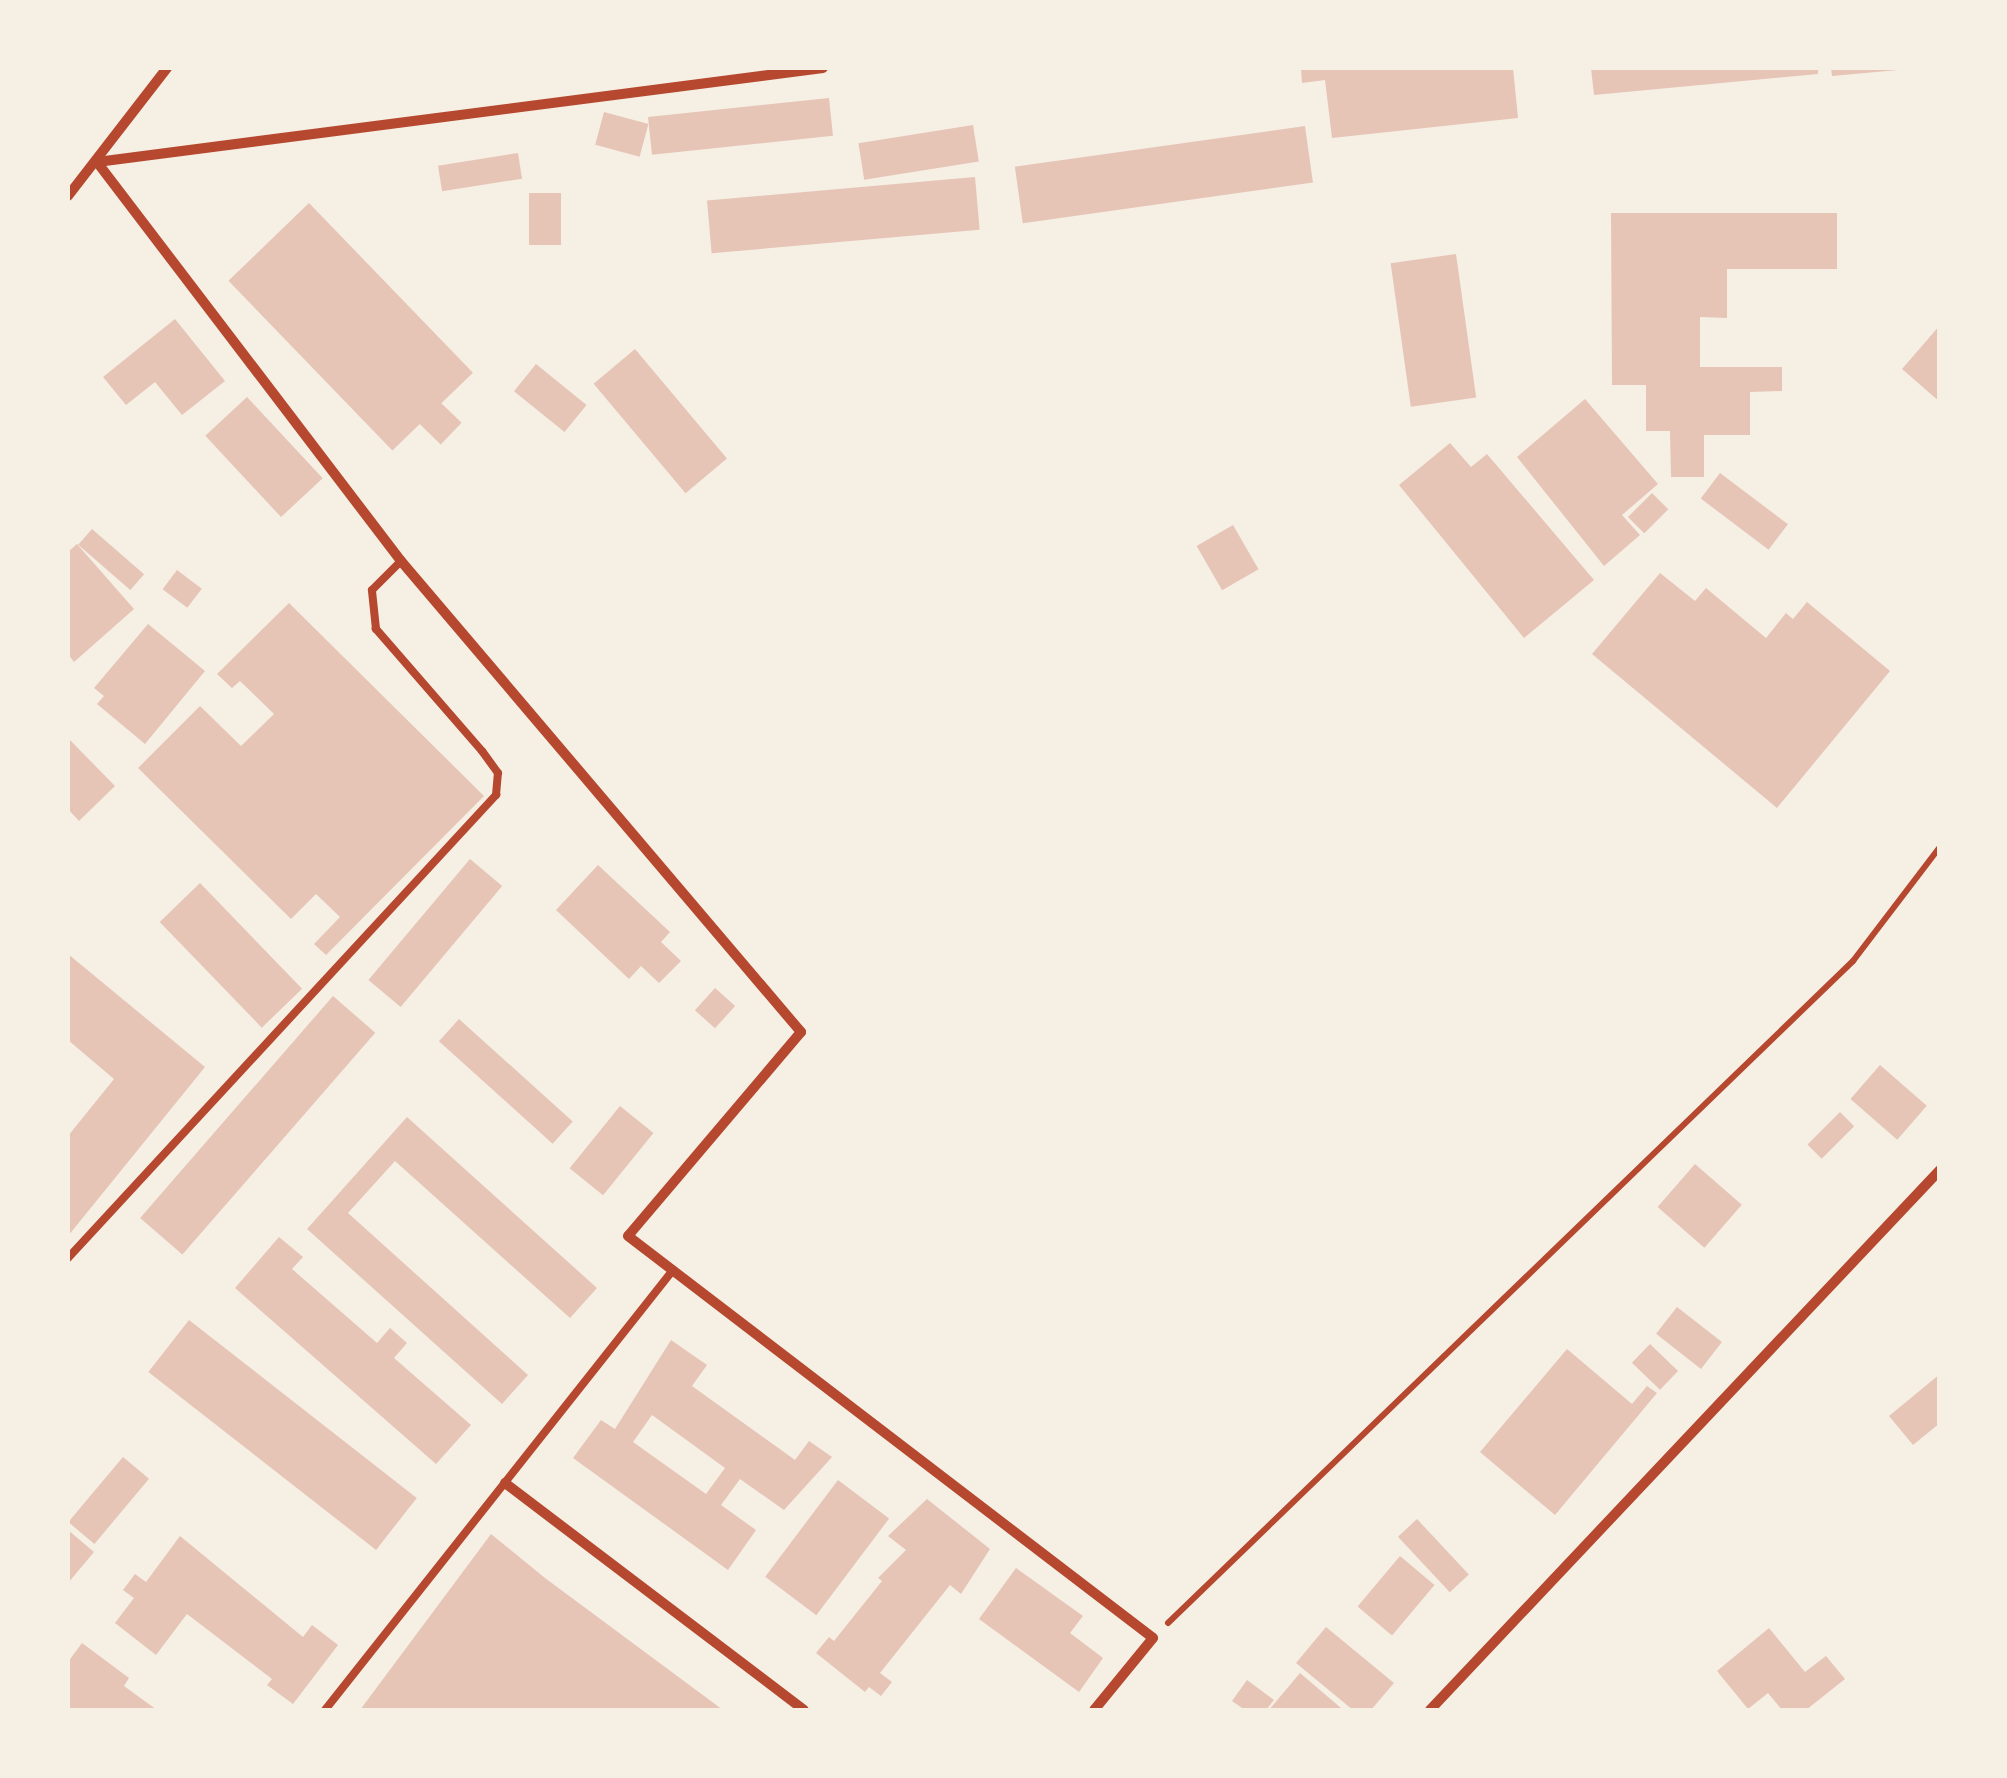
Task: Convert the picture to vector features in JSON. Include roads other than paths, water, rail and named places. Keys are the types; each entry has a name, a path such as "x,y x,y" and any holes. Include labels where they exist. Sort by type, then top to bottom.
{"street":[{"path":"68,196 167,68"},
{"path":"97,162 823,68"},
{"path":"97,162 401,561 801,1032 628,1236 1153,1638 1094,1710"},
{"path":"1430,1710 1940,1170"},
{"path":"505,1484 804,1710"}],"lane":[{"path":"68,1258 496,795 498,774 482,750 376,628 369,609 372,590 401,561"},
{"path":"326,1710 673,1270"}]}
